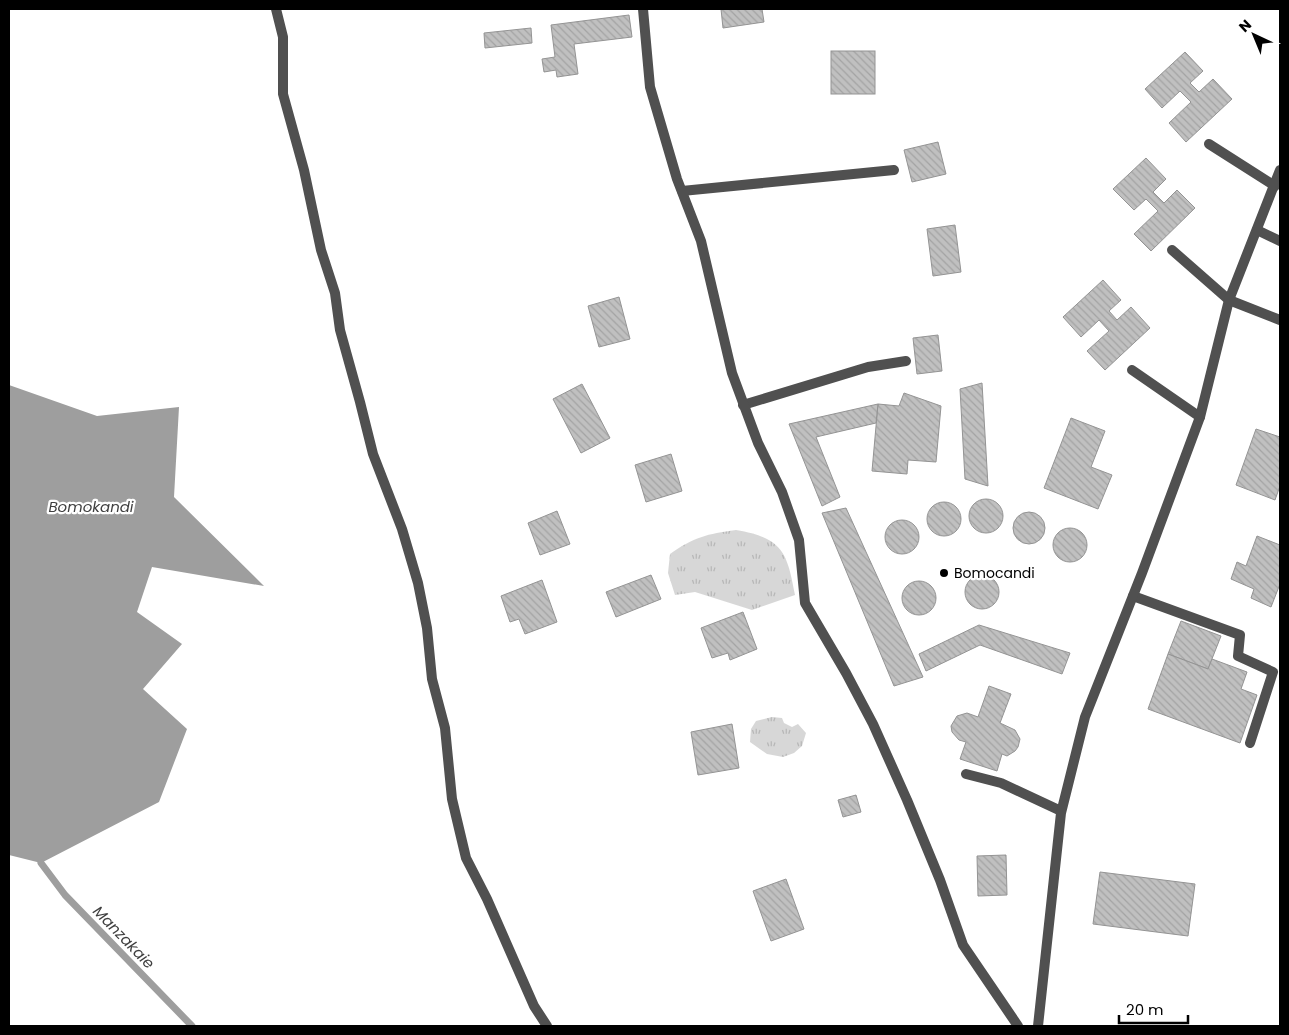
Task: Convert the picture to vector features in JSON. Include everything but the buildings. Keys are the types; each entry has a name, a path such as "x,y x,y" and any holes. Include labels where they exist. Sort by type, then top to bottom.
{"street":[{"path":"276,9 282,38 283,94 304,170 321,250 335,293 340,330 374,454 402,529 418,583 428,628 432,679 445,728 452,799 466,858 487,899 534,1006 547,1026"},
{"path":"643,9 650,87 682,191 700,241 732,373 758,442 782,492 799,540 804,603 846,673 873,724 936,871 963,945 1018,1026"},
{"path":"1209,144 1275,186"},
{"path":"682,191 894,170"},
{"path":"1038,1026 1061,811 1085,717 1200,418 1229,300 1280,170"},
{"path":"1258,230 1280,241"},
{"path":"1172,250 1229,300 1280,320"},
{"path":"743,404 868,367 906,361"},
{"path":"1132,370 1200,418"},
{"path":"1133,596 1240,635 1238,656 1273,672 1250,742"},
{"path":"966,774 1001,783 1061,811"}],"green space":[{"path":"736,530 764,537 780,549 789,567 795,595 752,610 695,592 675,595 668,573 670,554 701,537"},
{"path":"772,717 782,718 784,723 792,727 798,724 806,733 802,746 794,753 783,757 767,754 750,742 751,729 756,721"}],"water":[{"name":"Bomokandi","path":"9,385 97,416 179,407 174,497 264,586 152,567 137,612 182,644 143,689 187,729 159,802 41,863 9,855"}],"waterway":[{"name":"Manzakaie","path":"41,863 65,895 192,1026"}],"place":[{"name":"Bomocandi","path":"944,573"}]}
